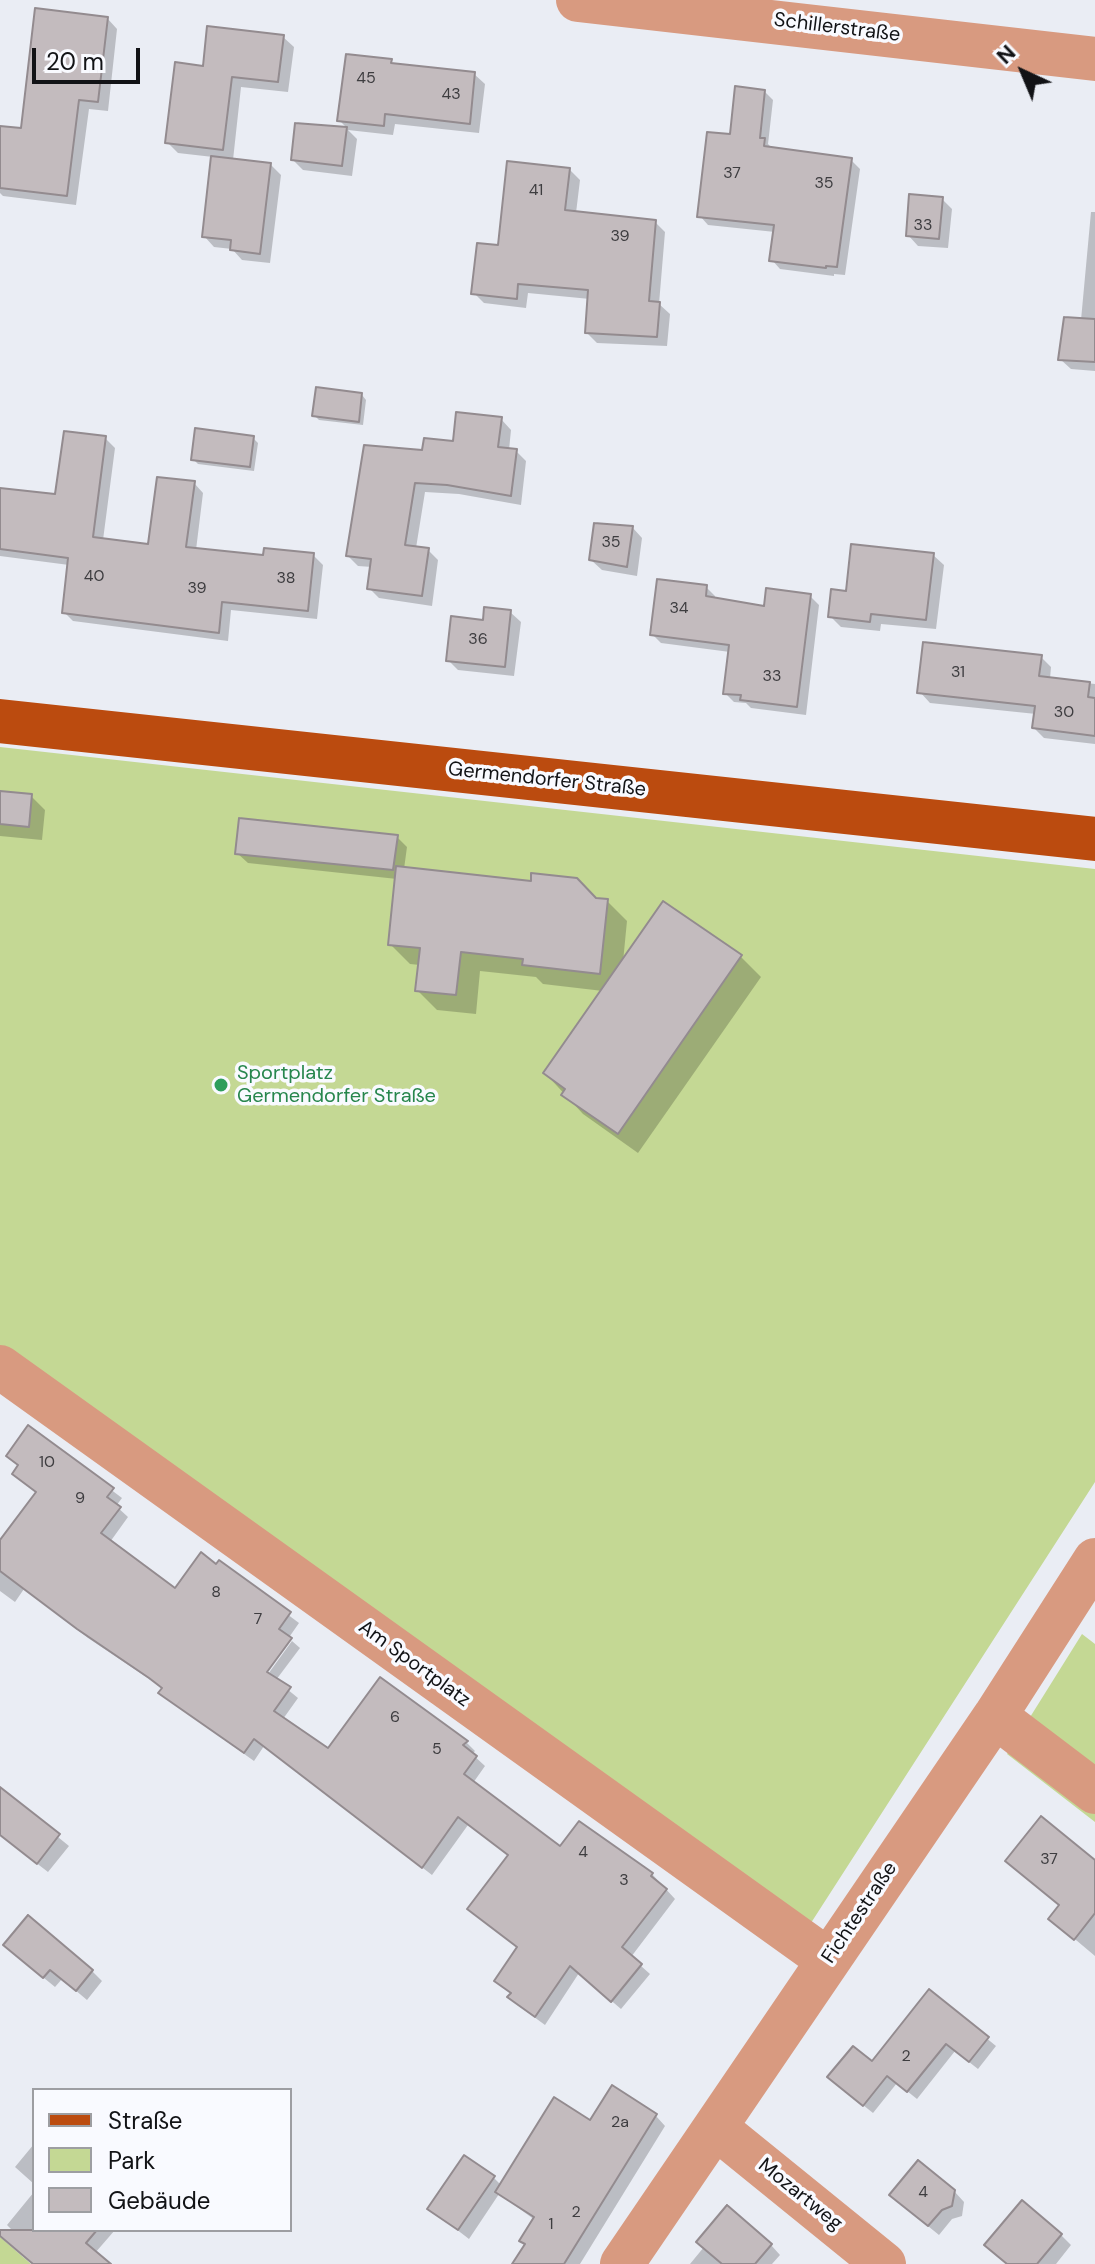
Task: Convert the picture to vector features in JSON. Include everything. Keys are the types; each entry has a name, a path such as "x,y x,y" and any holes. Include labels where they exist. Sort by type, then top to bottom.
{"main road":[{"name":"Germendorfer Straße","path":"0,721 1095,839"}],"street":[{"name":"Schillerstraße","path":"578,0 1095,59"},
{"name":"Am Sportplatz","path":"0,1367 828,1960"},
{"name":"Fichtestraße","path":"622,2264 995,1716 1095,1560"},
{"path":"995,1716 1095,1792"},
{"name":"Mozartweg","path":"715,2127 884,2264"}],"green space":[{"path":"0,747 1095,869 1095,1482 809,1926 0,1347"},
{"path":"1082,1634 1095,1644 1095,1822 1007,1754"},
{"path":"0,2237 31,2264 0,2264"}],"building":[{"path":"35,8 108,17 98,102 79,100 67,196 0,188 0,126 21,128"},
{"path":"207,26 284,35 278,82 232,77 223,150 165,143 175,62 203,66"},
{"path":"346,54 392,59 391,63 475,72 470,124 385,114 384,126 337,121"},
{"path":"735,86 765,90 760,138 765,138 764,146 852,158 837,267 769,261 774,225 697,217 707,132 730,134"},
{"path":"295,123 347,127 342,166 291,160"},
{"path":"211,156 271,163 260,254 230,250 231,240 202,237"},
{"path":"507,161 570,168 565,210 656,220 649,301 660,302 657,337 585,333 588,290 518,284 517,299 471,294 477,243 498,245"},
{"path":"909,194 943,197 939,239 906,236"},
{"path":"1064,317 1095,319 1095,362 1058,360"},
{"path":"316,387 362,393 359,422 312,416"},
{"path":"456,412 502,417 498,447 517,449 511,496 415,483 405,545 429,548 422,596 367,589 371,559 346,556 364,445 422,450 424,438 453,441"},
{"path":"195,428 254,436 250,467 191,460"},
{"path":"64,431 106,436 93,537 148,544 157,477 195,481 186,547 263,555 264,548 314,553 308,611 222,602 219,633 62,613 68,558 0,549 0,488 55,494"},
{"path":"594,523 633,526 627,567 589,560"},
{"path":"851,544 934,553 926,620 871,614 870,622 828,617 831,589 846,591"},
{"path":"657,579 707,585 706,596 764,606 766,588 811,594 797,707 740,700 741,695 723,694 729,645 650,635"},
{"path":"484,607 511,610 505,667 446,661 451,616 483,620"},
{"path":"923,642 1042,655 1039,676 1090,682 1088,697 1095,698 1095,736 1032,728 1035,706 917,693"},
{"path":"0,791 32,794 29,827 0,824"},
{"path":"239,818 398,835 393,870 235,854"},
{"path":"396,866 531,881 531,873 577,878 596,898 608,899 600,974 522,965 523,959 461,952 456,995 415,991 420,948 388,945"},
{"path":"663,901 742,955 618,1134 561,1095 565,1089 543,1073"},
{"path":"28,1425 114,1488 107,1497 121,1507 101,1533 175,1588 201,1552 216,1564 219,1560 291,1612 279,1629 292,1638 267,1672 291,1687 274,1711 328,1748 380,1677 468,1741 463,1745 477,1756 464,1774 560,1846 579,1821 653,1873 651,1876 667,1889 622,1947 642,1964 611,2002 570,1966 535,2017 507,1997 511,1993 494,1981 517,1947 467,1909 508,1855 458,1817 422,1868 254,1739 244,1753 158,1693 162,1688 0,1571 0,1540 36,1492 12,1474 18,1465 6,1456"},
{"path":"0,1787 60,1834 37,1864 0,1835"},
{"path":"1041,1816 1095,1860 1095,1913 1074,1940 1048,1919 1059,1905 1005,1861"},
{"path":"28,1915 93,1970 76,1991 50,1970 43,1978 3,1945"},
{"path":"929,1989 989,2037 969,2062 946,2044 907,2092 887,2076 863,2106 827,2077 853,2046 872,2061"},
{"path":"612,2085 657,2114 564,2264 512,2264 525,2244 519,2241 534,2217 495,2192 554,2097 590,2120"},
{"path":"464,2155 495,2176 458,2230 427,2209"},
{"path":"918,2160 955,2190 952,2206 942,2210 928,2226 889,2195"},
{"path":"1022,2200 1062,2234 1037,2264 1007,2264 984,2245"},
{"path":"727,2205 772,2244 755,2264 722,2264 696,2242"},
{"path":"0,2230 95,2232 86,2243 111,2264 33,2264 0,2236"}],"place":[{"name":"Sportplatz Germendorfer Straße","path":"221,1085"}]}
